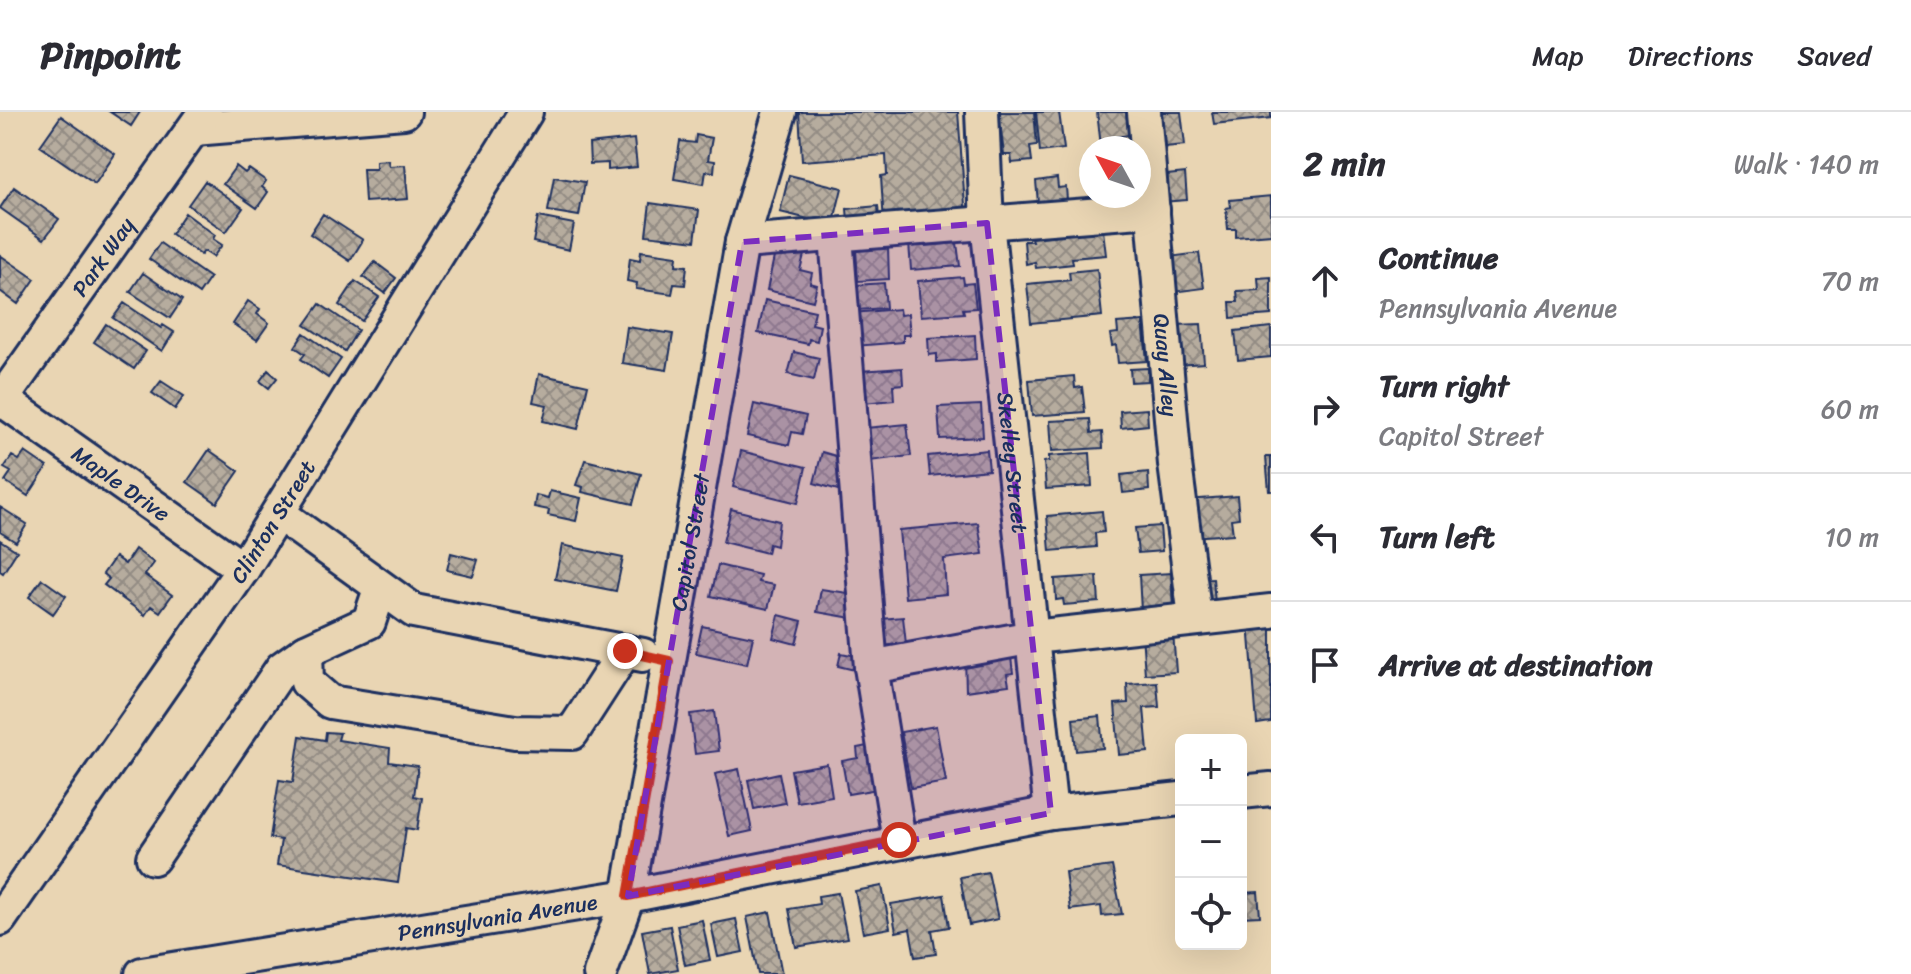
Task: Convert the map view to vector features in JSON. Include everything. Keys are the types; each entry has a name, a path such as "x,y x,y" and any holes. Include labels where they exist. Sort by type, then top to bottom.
{"street":[{"path":"199,121 404,112"},
{"name":"Clinton Street","path":"0,919 243,569 526,112"},
{"name":"Capitol Street","path":"600,974 628,896 742,242 780,112"},
{"name":"Skelley Street","path":"982,112 987,223 1051,813"},
{"name":"Quay Alley","path":"1144,112 1175,464 1195,617"},
{"name":"Park Way","path":"1,400 199,121"},
{"path":"742,242 1153,210"},
{"path":"836,237 871,667 899,840"},
{"name":"Maple Drive","path":"1,400 243,569"},
{"path":"278,513 414,611 669,661"},
{"path":"153,858 282,668 306,651 369,622 380,589"},
{"path":"871,667 1033,637 1271,611"},
{"path":"306,651 307,682 330,702 515,732 572,733 625,651"},
{"path":"1247,791 1271,789"},
{"name":"Pennsylvania Avenue","path":"142,974 628,896 899,840 1051,813 1175,800"}],"highlighted area":[{"path":"987,223 1051,813 628,896 742,242"}],"building":[{"path":"110,112 140,112 131,126"},
{"path":"799,112 958,112 966,218 884,224 881,176 887,175 886,155 802,161"},
{"path":"999,112 1034,112 1037,145 1030,146 1032,161 1012,163 1011,155 1004,155"},
{"path":"1036,112 1059,112 1064,149 1040,152"},
{"path":"1097,112 1126,112 1129,135 1100,136"},
{"path":"1152,112 1181,112 1185,145 1155,148"},
{"path":"1212,112 1271,112 1271,118 1214,124"},
{"path":"61,116 115,154 95,184 40,146"},
{"path":"696,135 712,138 708,160 715,161 714,172 706,171 704,184 674,179 680,141 695,143"},
{"path":"634,139 637,167 608,170 608,163 590,164 589,144"},
{"path":"388,160 389,166 405,165 408,199 365,202 363,169 376,169 376,161"},
{"path":"236,166 245,173 249,169 266,181 262,187 268,192 257,208 223,184"},
{"path":"1185,173 1187,200 1161,202 1158,176"},
{"path":"789,175 842,188 833,225 780,212"},
{"path":"554,177 585,182 579,216 548,211"},
{"path":"1057,178 1058,188 1066,187 1068,212 1039,214 1036,181"},
{"path":"205,181 243,208 226,232 188,205"},
{"path":"14,187 59,219 44,239 0,208"},
{"path":"1271,196 1271,234 1236,237 1236,229 1228,229 1226,208 1231,207 1230,200"},
{"path":"650,203 699,210 695,241 646,235"},
{"path":"878,206 880,229 849,232 847,209"},
{"path":"185,213 215,235 213,239 222,245 213,257 204,251 201,255 171,234"},
{"path":"323,214 363,240 350,261 310,234"},
{"path":"538,217 574,224 569,250 533,242"},
{"path":"1103,230 1106,255 1072,258 1073,264 1036,268 1035,262 1026,264 1024,241"},
{"path":"924,241 925,246 957,243 960,266 911,270 909,243"},
{"path":"160,243 210,278 199,294 149,259"},
{"path":"888,247 889,279 858,281 856,249"},
{"path":"641,251 677,256 676,265 687,266 685,285 674,284 672,294 636,289 637,283 627,281 630,258 640,260"},
{"path":"1199,253 1204,288 1173,292 1169,257"},
{"path":"0,255 35,279 18,304 0,291"},
{"path":"804,255 800,270 812,273 810,283 817,285 813,301 767,290 774,257"},
{"path":"375,262 396,278 385,293 363,277"},
{"path":"1097,269 1102,316 1031,323 1027,284 1070,280 1069,272"},
{"path":"143,273 182,300 170,318 130,292"},
{"path":"963,277 964,284 973,283 976,308 963,309 964,313 921,316 918,281"},
{"path":"1271,277 1271,315 1231,318 1230,302 1238,302 1237,291 1259,290 1258,278"},
{"path":"355,281 379,297 362,321 339,305"},
{"path":"884,283 886,308 857,310 856,285"},
{"path":"765,300 815,311 812,324 820,326 817,341 809,339 808,344 758,333"},
{"path":"248,301 260,309 257,314 269,323 257,340 233,324"},
{"path":"124,303 161,328 163,325 174,332 162,351 113,318"},
{"path":"320,304 358,330 345,351 305,325"},
{"path":"899,309 900,315 908,314 910,335 903,335 903,342 855,346 852,313"},
{"path":"1143,321 1147,361 1118,363 1116,345 1112,346 1110,334 1118,333 1117,323"},
{"path":"106,324 146,351 134,369 94,342"},
{"path":"1201,324 1204,363 1177,365 1175,325"},
{"path":"627,327 673,334 667,370 622,363"},
{"path":"1271,327 1271,357 1238,360 1235,331"},
{"path":"304,333 341,359 328,378 301,359 305,354 295,347"},
{"path":"975,335 976,359 937,362 937,354 929,355 928,338"},
{"path":"794,352 819,358 814,380 788,374"},
{"path":"902,368 903,384 893,385 894,400 863,403 860,371"},
{"path":"1148,368 1148,381 1131,382 1130,369"},
{"path":"268,370 277,378 269,388 260,381"},
{"path":"539,374 588,385 578,429 543,421 547,405 533,402"},
{"path":"1074,376 1075,388 1082,387 1085,412 1032,416 1029,380"},
{"path":"161,381 184,396 175,409 152,393"},
{"path":"754,404 806,416 802,434 792,432 789,445 747,436"},
{"path":"981,405 983,437 940,439 938,407"},
{"path":"1147,409 1148,425 1121,428 1120,411"},
{"path":"1090,419 1091,433 1102,432 1103,448 1052,451 1050,421"},
{"path":"907,424 911,456 870,461 866,428"},
{"path":"209,450 239,471 217,503 187,482"},
{"path":"987,450 989,470 930,476 928,456"},
{"path":"741,451 806,467 798,503 733,487"},
{"path":"25,452 47,467 28,496 5,481 11,472 4,468 12,456 19,460"},
{"path":"822,452 846,459 838,490 814,483"},
{"path":"1090,453 1092,486 1046,489 1044,462 1049,461 1049,456"},
{"path":"1266,457 1271,457 1271,491 1269,491"},
{"path":"585,460 641,474 633,504 582,492 583,487 576,485"},
{"path":"1148,472 1149,490 1123,493 1121,475"},
{"path":"550,491 581,498 576,521 548,515 549,510 534,507 536,495 548,498"},
{"path":"1237,496 1239,518 1231,519 1233,534 1191,537 1188,500"},
{"path":"0,507 27,524 16,542 0,532"},
{"path":"731,509 779,521 776,546 769,544 767,553 723,542"},
{"path":"1102,511 1104,532 1095,533 1096,547 1050,551 1047,516"},
{"path":"978,523 983,554 944,559 946,594 905,598 899,530"},
{"path":"1160,526 1162,551 1138,553 1135,528"},
{"path":"0,540 17,551 3,573 0,571"},
{"path":"562,545 623,558 616,591 555,579"},
{"path":"135,549 154,563 145,575 172,595 160,612 151,606 145,615 104,585 109,579 103,574 115,557 125,564"},
{"path":"451,553 478,560 473,576 447,570"},
{"path":"718,565 760,575 758,582 774,585 768,609 711,596"},
{"path":"1171,573 1173,609 1141,611 1139,575"},
{"path":"1097,576 1099,602 1064,605 1063,599 1056,600 1055,579"},
{"path":"1213,578 1215,604 1199,605 1197,579"},
{"path":"42,579 66,596 53,614 29,597"},
{"path":"821,589 855,594 852,618 817,612"},
{"path":"779,615 802,621 796,644 773,638"},
{"path":"903,617 906,644 883,646 881,619"},
{"path":"1271,621 1271,722 1257,724 1249,623"},
{"path":"702,626 753,637 747,664 696,653"},
{"path":"1173,632 1176,672 1145,674 1142,634"},
{"path":"1010,650 1013,673 1007,674 1009,685 966,691 965,657"},
{"path":"841,653 862,657 859,671 838,666"},
{"path":"1157,682 1159,707 1144,708 1148,752 1119,755 1115,704 1128,703 1127,684"},
{"path":"714,711 719,751 695,754 690,714"},
{"path":"1100,716 1103,748 1076,751 1073,719"},
{"path":"936,726 946,782 911,788 901,732"},
{"path":"326,732 340,733 338,740 390,748 389,762 418,766 414,796 422,798 417,830 406,828 398,883 277,865 281,840 270,838 279,780 293,782 300,736 325,740"},
{"path":"877,744 878,789 848,794 842,761 858,758 857,748"},
{"path":"827,764 832,796 797,802 791,770"},
{"path":"739,769 752,831 729,836 715,774"},
{"path":"779,773 785,803 754,809 748,780"},
{"path":"1112,866 1122,914 1102,916 1101,906 1070,910 1065,872"},
{"path":"988,872 998,919 969,925 960,877"},
{"path":"882,886 890,928 863,933 855,891"},
{"path":"1258,892 1260,916 1247,917 1247,893"},
{"path":"838,893 847,938 796,947 789,909 819,904 818,896"},
{"path":"944,895 949,927 932,930 936,954 915,957 910,929 896,932 891,904"},
{"path":"770,912 782,974 758,974 747,917"},
{"path":"736,919 743,952 718,957 711,924"},
{"path":"702,920 710,960 685,965 677,925"},
{"path":"670,926 678,969 650,974 642,931"}],"route":[{"path":"625,651 669,661 628,896 899,840"}]}
